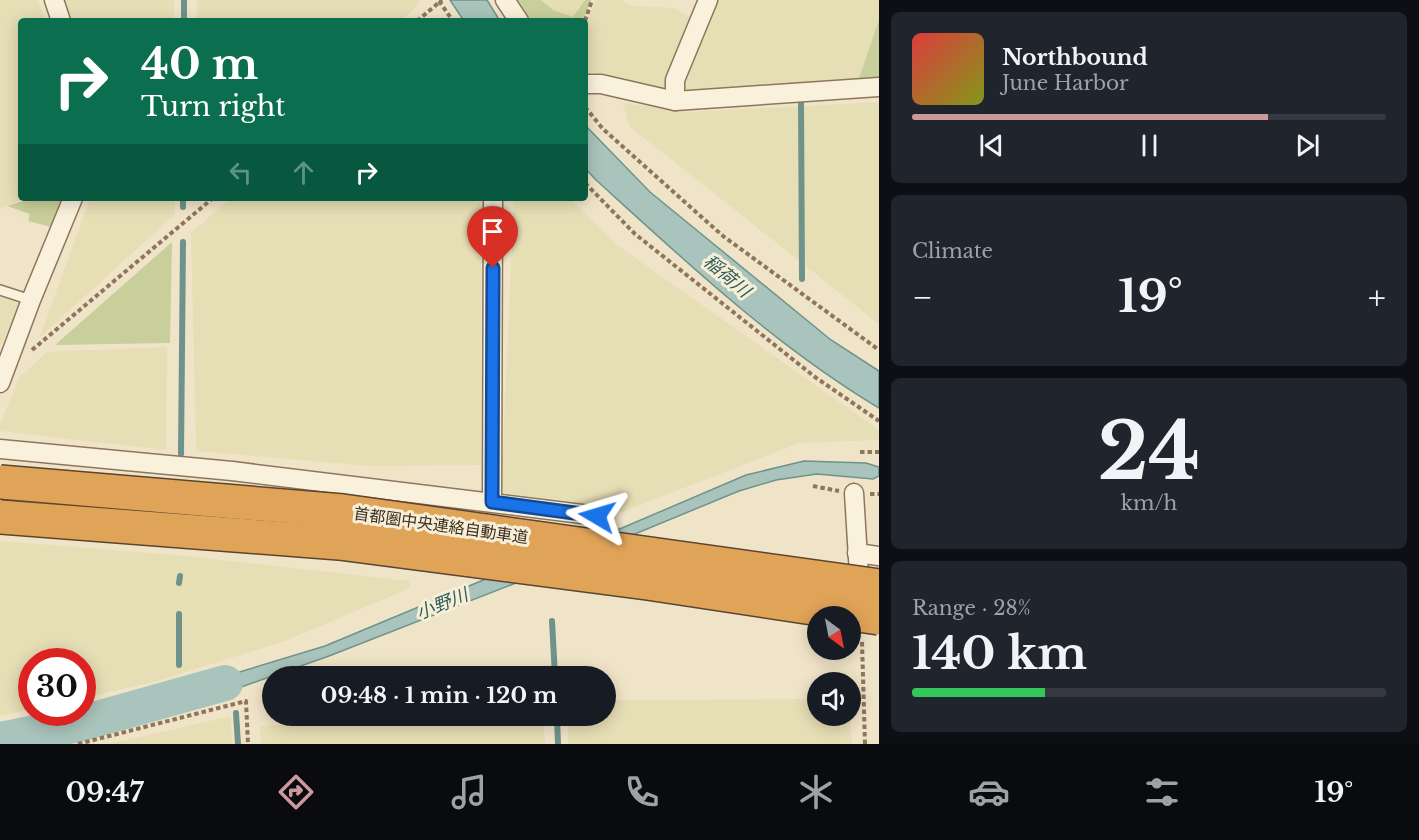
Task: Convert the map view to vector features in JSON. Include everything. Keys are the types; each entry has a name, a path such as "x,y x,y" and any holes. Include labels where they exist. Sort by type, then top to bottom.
{"highway":[{"name":"首都圏中央連絡自動車道","path":"0,482 343,512 873,603"},
{"name":"首都圏中央連絡自動車道","path":"0,517 339,543 647,583 873,603"}],"street":[{"path":"54,0 60,18"},
{"path":"505,0 517,18"},
{"path":"675,101 675,80 708,0"},
{"path":"588,84 602,84 675,101 879,87"},
{"path":"2,379 31,300 72,201"},
{"path":"492,502 493,201"},
{"path":"0,449 232,471 597,516"},
{"path":"854,493 857,553 873,603"},
{"path":"857,553 879,556"}],"lane":[{"path":"0,290 31,300"}],"path":[{"path":"420,18 440,0 451,18"},
{"path":"586,18 592,0"},
{"path":"588,110 611,136 723,236 879,350"},
{"path":"588,186 635,234 814,377 879,421"},
{"path":"2,379 210,201"},
{"path":"860,452 879,452"},
{"path":"864,744 873,603"},
{"path":"78,744 246,701 248,744"}],"shaded area":[{"path":"0,0 38,0 45,18 18,18 19,201 0,209"},
{"path":"64,0 174,0 174,18 69,18"},
{"path":"197,0 420,0 419,5 404,18 197,18"},
{"path":"541,0 585,0 573,18 553,10"},
{"path":"595,0 621,0 633,6 674,8 689,17 673,63 667,92 588,71 588,21"},
{"path":"712,0 879,0 879,20 858,81 680,93"},
{"path":"879,102 879,324 629,126 623,103 690,112"},
{"path":"89,201 175,201 175,214 40,337"},
{"path":"228,201 481,201 481,465 370,466 196,451 191,233"},
{"path":"514,201 572,201 617,245 879,430 879,440 799,443 622,512 501,492"},
{"path":"0,293 22,299 0,347"},
{"path":"167,347 166,450 0,431 0,424 19,378 47,352"},
{"path":"0,541 188,556 409,581 410,588 285,641 154,682 96,695 96,648 18,648 18,712 0,716"},
{"path":"807,699 807,726 851,726 852,744 568,744 568,726 616,726 616,700"},
{"path":"231,716 232,744 109,744"},
{"path":"260,726 544,726 545,744 261,744"}],"green space":[{"path":"513,0 541,0 553,10 573,17 585,0 591,0 584,18 524,18"},
{"path":"879,20 879,80 858,81"},
{"path":"23,201 63,201 51,227 28,221 30,214 7,206"},
{"path":"172,242 170,343 55,345"}],"water":[{"path":"450,0 487,0 498,18 462,18"},
{"name":"稲荷川","path":"588,128 650,192 831,340 879,371 879,408 803,357 731,301 588,171"},
{"path":"804,461 866,463 879,467 879,476 873,479 817,474 776,480 739,491 521,581 329,656 301,666 262,666 262,680 230,691 228,688 180,702 177,691 325,646 512,568 622,528 746,475"}],"waterway":[{"path":"184,0 184,18"},
{"path":"801,102 802,279"},
{"path":"183,201 183,207"},
{"path":"181,454 183,242"},
{"path":"179,583 180,576"},
{"path":"179,614 179,665"},
{"path":"552,621 554,666"},
{"name":"小野川","path":"0,740 79,724 225,683"},
{"path":"236,713 238,744"},
{"path":"557,726 558,744"}],"route":[{"path":"493,268 492,502 597,516"}]}
